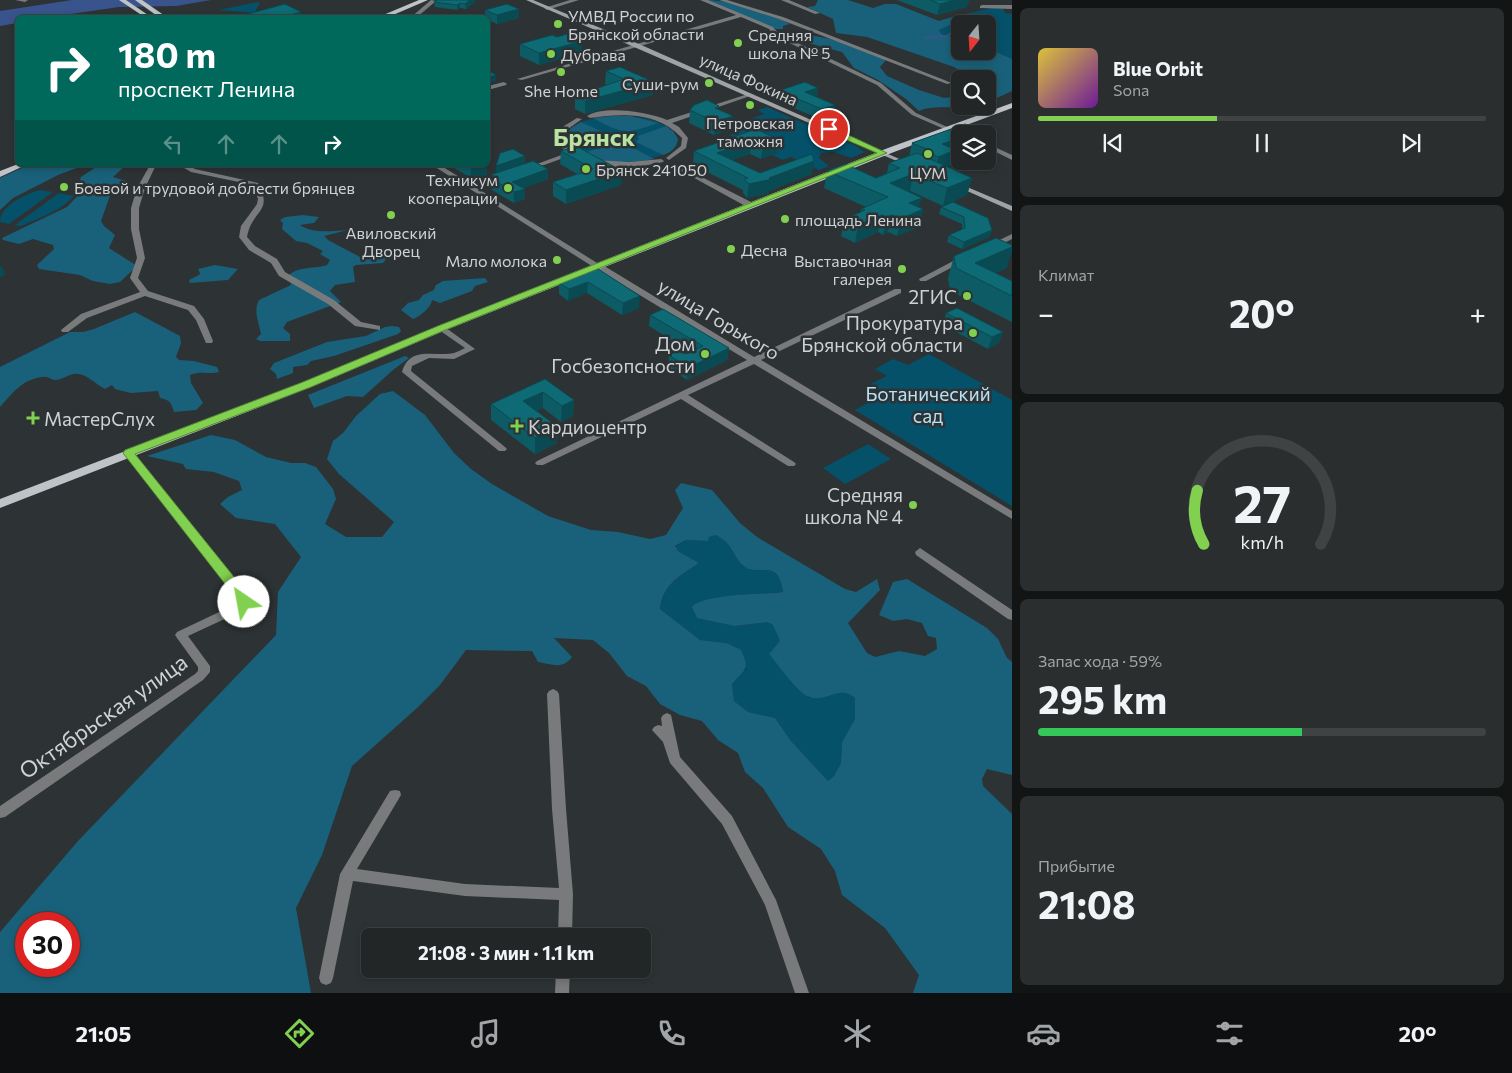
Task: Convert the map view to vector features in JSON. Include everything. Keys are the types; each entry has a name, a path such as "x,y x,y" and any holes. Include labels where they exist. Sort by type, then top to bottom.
{"main road":[{"path":"122,0 144,15"},
{"path":"138,0 160,15"},
{"path":"387,15 425,0"},
{"path":"397,15 432,0"},
{"name":"улица Фокина","path":"529,0 915,166"},
{"path":"0,504 307,385 442,328 883,153 1012,105"},
{"path":"0,174 17,167"},
{"path":"950,182 1012,209"}],"street":[{"path":"18,0 25,0"},
{"path":"415,15 432,0"},
{"path":"547,8 576,0"},
{"path":"703,0 771,28 777,35 880,84 914,114 951,130"},
{"path":"722,0 781,18 949,83"},
{"path":"784,0 817,13"},
{"path":"982,7 1012,8"},
{"path":"520,80 740,16"},
{"path":"490,88 504,84"},
{"path":"667,122 750,94"},
{"path":"590,116 613,113 633,114 667,122 679,130 685,138 684,147 669,158"},
{"path":"579,119 567,125 560,133 560,141 572,154 588,160 619,165 641,165 661,161"},
{"path":"996,150 1012,158"},
{"path":"518,172 572,154"},
{"path":"145,294 134,278 141,258 135,228 135,208 141,188 152,167"},
{"path":"186,167 256,184 262,199 261,204 245,226 244,237 252,248 274,261 282,274 331,302 358,324 377,328"},
{"name":"улица Горького","path":"438,167 598,266 1012,516"},
{"path":"678,167 752,206"},
{"path":"473,188 508,176"},
{"path":"979,252 1012,236"},
{"path":"923,279 971,256"},
{"path":"540,462 682,396 898,291"},
{"path":"64,330 84,316 145,294 159,296 191,308 200,319 209,341"},
{"path":"442,328 471,349 454,356 428,355 408,365 406,372 502,449"},
{"path":"682,396 791,464"},
{"name":"Октябрьская улица","path":"0,813 204,672 204,666 181,635 240,607 244,602 242,596 129,453"},
{"path":"920,552 1012,616"},
{"path":"553,694 566,894 564,928"},
{"path":"667,718 669,740 674,758 727,820 771,904 802,993"},
{"path":"658,730 669,740"},
{"path":"326,978 347,874 395,795"},
{"path":"347,874 465,890 566,894"},
{"path":"562,993 563,978"}],"green space":[{"path":"260,3 254,13 218,10"},
{"path":"991,8 1003,8 1005,13 1012,14 1012,59 996,52 996,15 961,15"},
{"path":"950,25 951,37 941,34 939,30"},
{"path":"767,107 860,148 865,152 851,158 834,152 821,153 819,158 829,166 819,170 791,157 783,160 729,135 742,130 724,122 734,118 742,122 764,114 758,110"},
{"path":"613,116 640,117 658,122 666,126 678,139 676,146 658,157 634,162 622,162 589,156 568,143 567,135 581,122"},
{"path":"39,190 53,192 9,224 0,222 1,216 9,206"},
{"path":"59,193 74,196 63,206 49,214 21,226 15,225"},
{"name":"Ботанический сад","path":"929,354 1012,400 1012,506 855,410 885,393 870,384 887,376 875,369 893,359 908,365"},
{"path":"868,444 891,459 845,484 823,468"},
{"path":"716,535 726,542 745,567 751,570 772,571 777,575 783,592 711,598 735,626 767,622 774,625 808,697 844,693 850,694 855,698 855,719 842,742 841,763 834,776 828,781 791,741 775,718 748,712 734,701 732,684 746,669 726,643 700,640 660,609 664,594 668,588 679,577 699,563 678,551 675,547 686,540 708,541 709,537"}],"shaded area":[{"path":"72,0 211,0 176,6 119,7 64,15 15,15 15,23 0,26 0,11"},
{"path":"705,0 715,0 748,7 790,24 783,26 783,29 776,29"},
{"path":"818,0 848,0 873,8 885,4 896,4 939,21 951,17 951,25 939,30 941,34 951,37 951,60 996,60 996,52 1012,59 1012,91 996,98 996,70 960,70 867,37 836,33 833,19 807,7 815,6"},
{"path":"798,33 831,39 879,55 886,60 880,67 887,76 919,90 944,98 951,97 951,107 931,108 919,111 906,99 878,80 854,68 842,52 812,44 795,36"},
{"path":"631,116 658,123 625,131 612,128 593,118"},
{"path":"581,122 607,134 605,136 606,140 575,149 568,143 567,135 571,128"},
{"path":"666,126 673,131 678,139 675,147 669,152 663,155 636,142 639,139 638,136"},
{"path":"613,144 628,145 654,159 618,162 591,157 583,153"},
{"path":"25,167 80,167 58,175 13,198 0,210 0,178"},
{"path":"96,167 124,167 113,177 126,181 112,190 101,221 115,235 109,248 137,266 120,282 110,284 93,281 80,275 39,269 37,265 54,249 53,245 33,239 19,244 3,240 2,238 67,207 86,187 87,184 80,180 81,177"},
{"path":"303,215 319,217 314,223 300,225 305,228 322,231 348,230 324,236 360,257 369,258 384,255 386,259 383,263 356,265 353,267 355,282 335,285 330,291 341,302 287,322 283,328 290,334 290,341 260,341 256,339 261,334 256,313 259,300 291,285 289,275 293,272 327,265 330,260 320,254 323,251 307,243 296,241 282,229 283,223 280,220 285,217"},
{"path":"215,265 238,269 228,280 190,283 189,280 199,275 198,269"},
{"path":"485,278 488,282 475,286 472,291 440,303 432,300 422,314 413,319 401,310 408,303 419,300 423,295 434,290 436,285 443,281"},
{"path":"135,312 180,336 181,343 176,357 179,360 194,361 217,367 219,372 190,375 191,383 203,403 196,410 174,412 170,402 160,398 158,391 131,393 115,389 112,385 105,389 78,374 57,380 45,377 30,380 19,387 0,407 0,367 70,332 83,332 94,329"},
{"path":"385,327 399,327 401,331 398,334 334,356 311,361 307,365 293,367 293,373 277,379 276,374 270,369 274,363 327,342 366,336"},
{"path":"405,356 409,358 363,397 347,396 314,408 308,395"},
{"path":"393,391 425,415 454,453 471,469 492,484 548,516 591,530 618,532 650,539 666,535 683,508 675,490 681,483 712,490 740,523 757,537 845,589 856,592 877,579 880,590 848,623 867,653 875,657 899,651 925,656 937,649 936,638 928,636 922,623 907,619 893,621 879,615 893,582 907,579 987,628 998,639 1007,658 1012,662 1012,775 987,769 982,779 983,786 1012,814 1012,993 913,993 919,975 885,928 842,895 835,871 821,849 788,827 763,788 745,772 738,753 718,740 702,721 680,715 660,704 646,686 627,676 609,653 593,640 554,638 572,657 561,665 538,662 532,651 466,650 440,685 352,766 322,855 296,908 311,993 0,993 0,932 15,914 15,977 80,977 80,912 17,912 78,841 276,635 278,592 301,557 275,524 236,518 220,504 228,497 242,490 239,481 214,472 186,469 183,464 147,456 211,435 235,440 266,457 291,463 305,463 316,467 333,489 336,499 325,524 346,537 382,537 394,522 339,474 327,459 333,441 343,433 356,416 380,394","holes":["716,535 726,542 745,567 750,570 772,571 777,575 781,581 783,592 735,595 699,602 692,607 697,618 735,626 767,622 773,625 780,641 769,654 788,678 805,695 822,698 844,693 855,698 855,719 842,742 841,763 834,776 828,781 791,741 775,718 748,712 734,701 732,684 743,672 746,665 741,650 726,643 700,640 660,609 664,593 668,587 679,576 699,563 678,551 675,546 686,540 708,541 709,537"]}],"building":[{"path":"437,0 470,0 465,4 460,3 457,5 434,2"},
{"path":"930,0 954,0 940,4"},
{"path":"285,4 301,12 290,15 244,15"},
{"path":"507,4 519,9 497,15 485,10"},
{"path":"567,34 582,41 539,53 520,44 552,35 557,37"},
{"path":"620,67 654,82 585,101 575,96 624,79 606,71"},
{"path":"490,71 496,75 490,77"},
{"path":"805,82 818,88 805,92 835,105 822,109 778,91"},
{"path":"707,100 719,106 715,108 733,116 715,122 690,110 694,105"},
{"path":"756,129 779,140 763,146 751,140 717,153 760,173 812,154 814,161 769,178 771,179 749,184 744,179 748,178 694,151"},
{"path":"951,129 951,141 942,144 951,148 951,152 938,157 928,152 931,151 912,143"},
{"path":"576,146 622,171 566,190 553,182 593,169 561,151"},
{"path":"513,149 525,156 496,166 500,153"},
{"path":"917,153 972,178 947,188 913,174 890,183 922,198 909,203 923,209 901,219 892,215 887,217 882,215 858,225 845,219 865,210 861,209 888,197 827,171 845,164 876,178 900,168 889,163"},
{"path":"533,161 548,169 512,182 525,189 514,192 492,179 493,174"},
{"path":"953,202 988,218 992,230 964,242 949,235 965,228 964,217 941,207"},
{"path":"996,238 1012,245 1012,247 975,263 1012,281 1012,296 956,268 954,256"},
{"path":"595,267 640,296 623,303 588,282 569,289 559,283"},
{"path":"957,308 1003,332 992,337 946,313"},
{"path":"663,309 729,348 688,368 669,355 680,350 686,354 703,346 650,315"},
{"path":"545,379 574,400 562,406 543,392 523,401 558,427 535,438 491,404"}],"waterway":[{"path":"925,38 947,36 951,33"}],"place":[{"name":"УМВД России по Брянской области","path":"558,24"},
{"name":"Средняя школа № 5","path":"738,43"},
{"name":"Дубрава","path":"551,54"},
{"name":"She Home","path":"561,72"},
{"name":"Суши-рум","path":"709,83"},
{"name":"Петровская таможня","path":"750,105"},
{"name":"ЦУМ","path":"928,154"},
{"name":"Брянск 241050","path":"586,169"},
{"name":"Боевой и трудовой доблести брянцев","path":"64,187"},
{"name":"Техникум кооперации","path":"508,188"},
{"name":"Авиловский Дворец","path":"391,215"},
{"name":"площадь Ленина","path":"785,219"},
{"name":"Десна","path":"731,249"},
{"name":"Мало молока","path":"557,260"},
{"name":"Выставочная галерея","path":"902,269"},
{"name":"2ГИС","path":"967,296"},
{"name":"Прокуратура Брянской области","path":"973,333"},
{"name":"Дом Госбезопсности","path":"705,354"},
{"name":"МастерСлух","path":"33,418"},
{"name":"Кардиоцентр","path":"517,426"},
{"name":"Средняя школа № 4","path":"913,505"}],"district":[{"name":"Брянск","path":"594,136"}],"route":[{"path":"244,602 242,596 129,453 307,385 442,328 804,186 883,153 829,129"}]}
